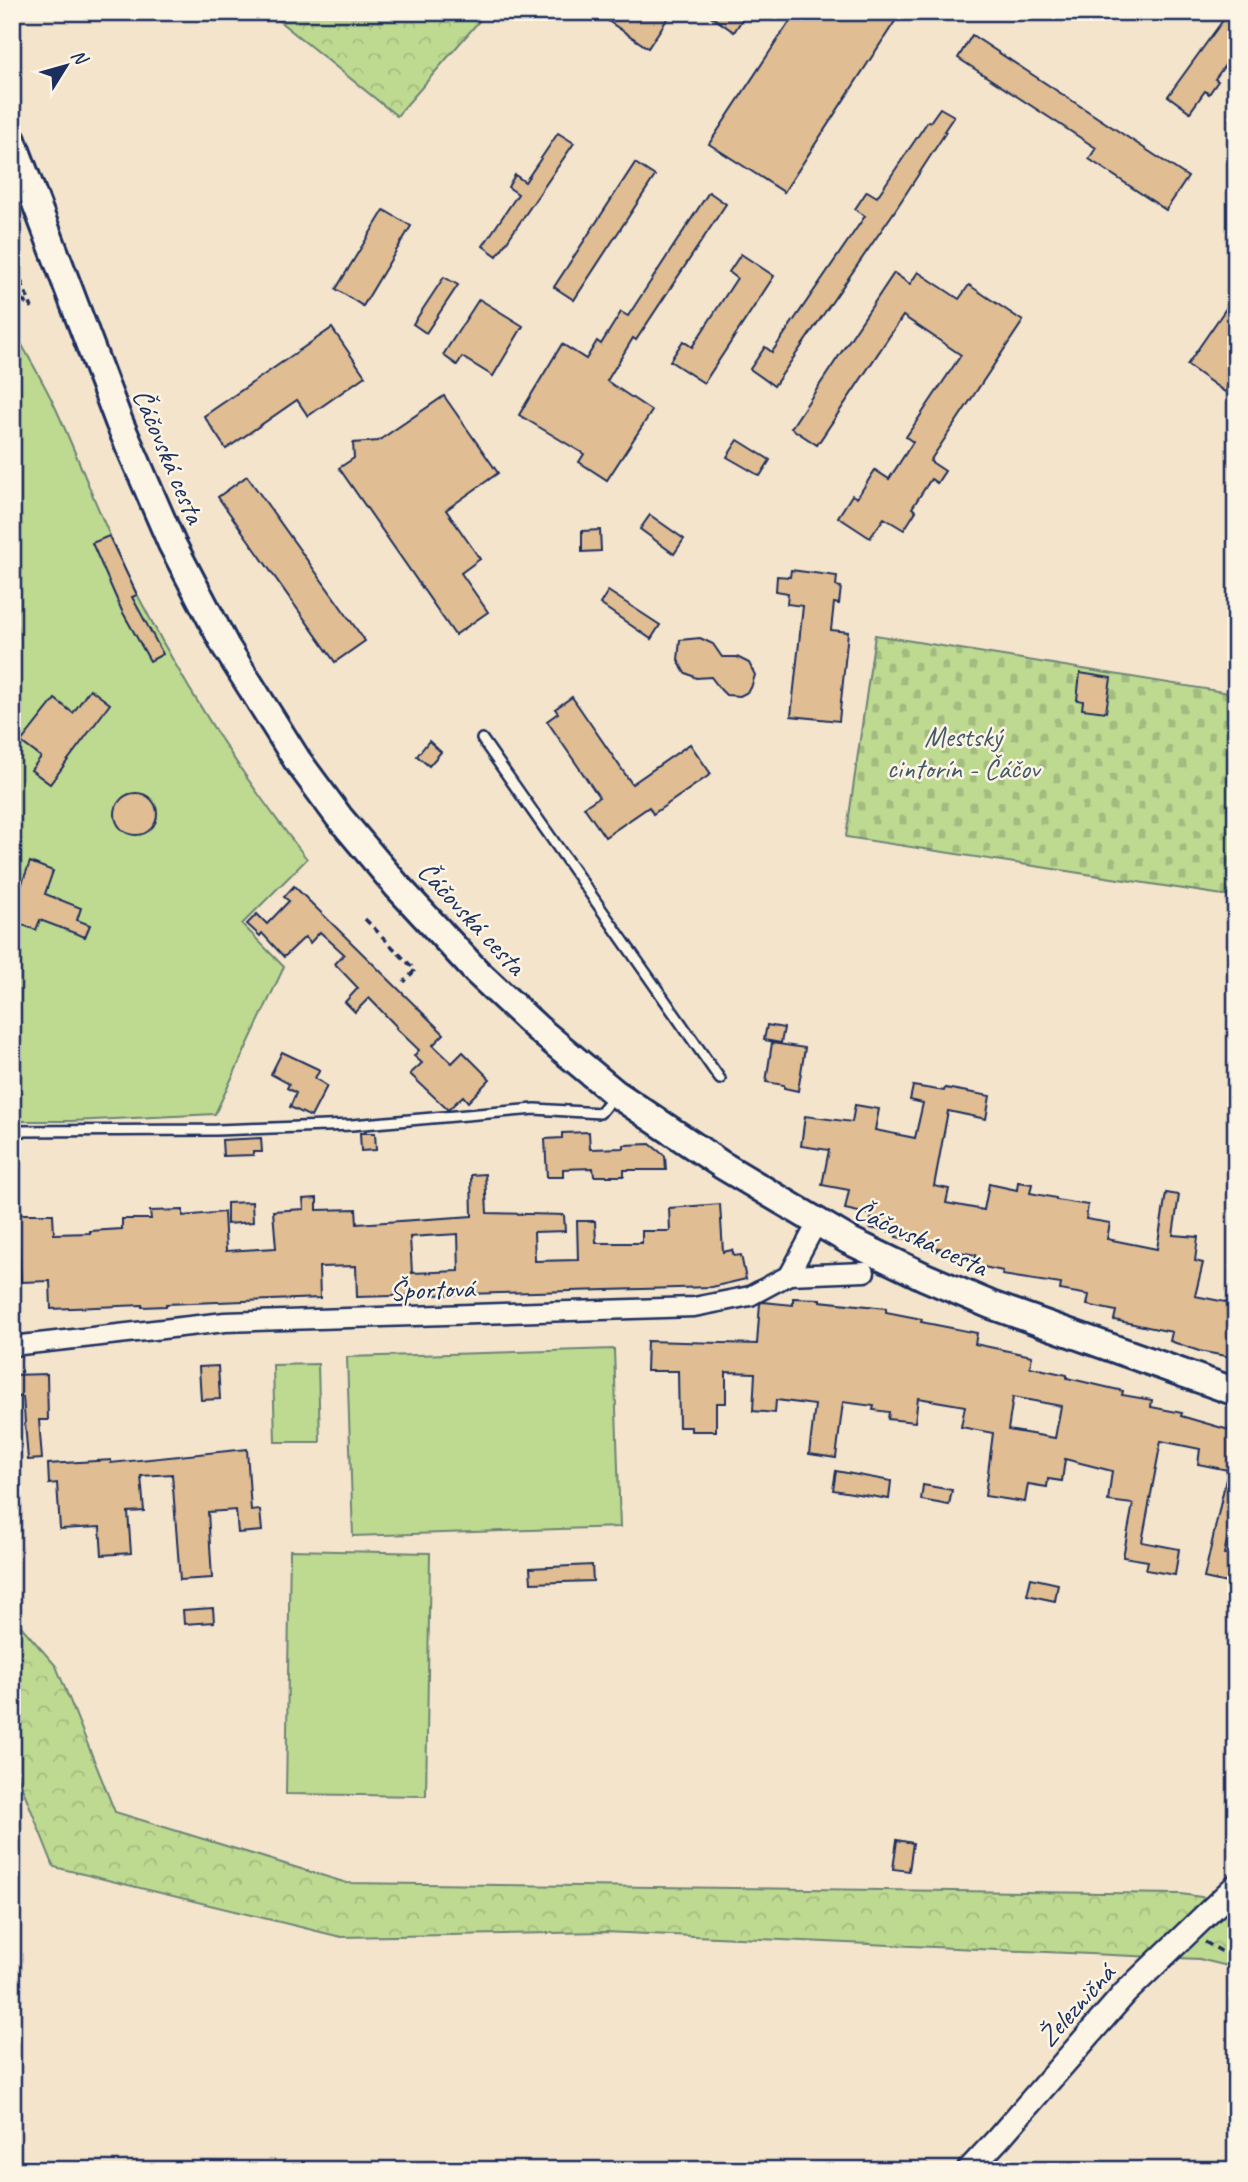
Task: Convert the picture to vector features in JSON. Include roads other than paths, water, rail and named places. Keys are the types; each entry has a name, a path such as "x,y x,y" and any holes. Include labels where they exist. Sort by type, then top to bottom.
{"main road":[{"name":"Čáčovská cesta","path":"12,140 120,422 172,544 226,647 297,760 339,817 397,886 476,971 615,1093 722,1165 817,1223 925,1277 990,1305 1236,1392"}],"street":[{"path":"789,1275 817,1223"},
{"path":"789,1275 865,1272"},
{"name":"Športová","path":"12,1346 225,1322 694,1307 750,1296 789,1275"},
{"name":"Železničná","path":"969,2170 1125,1993 1236,1886"}],"lane":[{"path":"482,739 720,1079"},
{"path":"12,1131 216,1130 352,1125 535,1109 600,1113 615,1093"}],"park label":[{"name":"Mestský cintorín - Čáčov","path":"963,752"}]}
